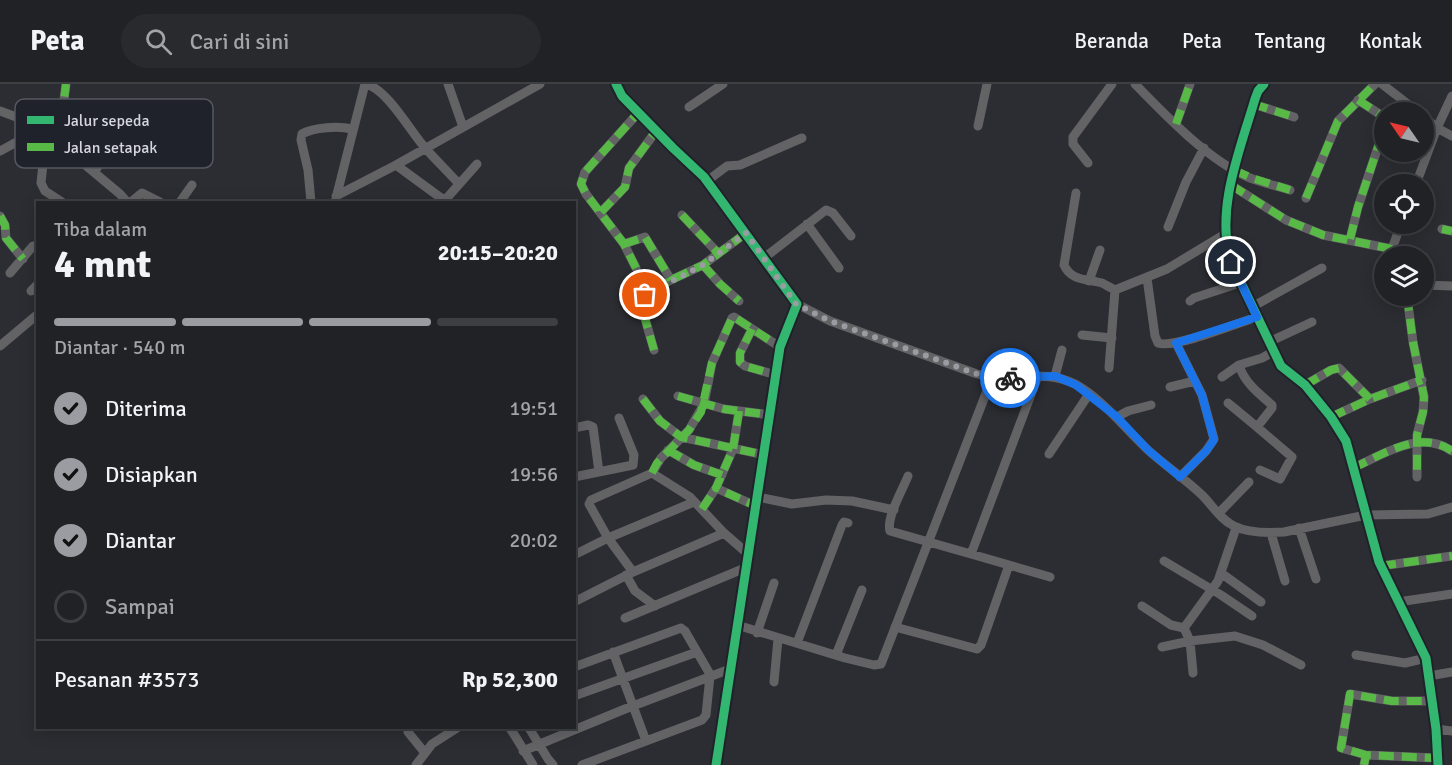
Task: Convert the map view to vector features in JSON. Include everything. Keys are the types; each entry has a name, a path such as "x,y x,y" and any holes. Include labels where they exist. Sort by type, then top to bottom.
{"street":[{"path":"65,99 66,84"},
{"path":"335,199 349,128 365,84 375,87 459,184"},
{"path":"448,84 463,127"},
{"path":"335,199 529,87 540,84"},
{"path":"616,84 622,96 707,182 796,304 830,321 977,374 992,378 1055,376 1076,385 1117,417 1148,450 1236,528 1271,533 1366,515 1428,514 1452,507"},
{"path":"689,107 723,84"},
{"path":"978,126 987,84"},
{"path":"1088,163 1073,144 1072,137 1112,84"},
{"path":"1135,84 1176,124 1234,170 1290,190"},
{"path":"1176,124 1190,84"},
{"path":"1264,84 1258,91 1253,104 1234,170 1225,217 1225,234 1231,262 1281,366 1305,385 1331,417 1346,441 1381,566 1426,658 1436,729 1437,762 1366,755 1341,748 1350,694 1392,700 1431,701"},
{"path":"1306,198 1338,121 1375,84"},
{"path":"1382,84 1405,102"},
{"path":"1420,174 1452,96"},
{"path":"1358,100 1374,110"},
{"path":"1253,104 1294,117"},
{"path":"0,111 15,117"},
{"path":"636,268 624,244 582,188 582,179 592,164 638,112"},
{"path":"1434,125 1452,136"},
{"path":"311,201 302,134 317,130 349,128"},
{"path":"601,212 625,187 629,168 656,131"},
{"path":"707,182 727,166 740,165 802,138"},
{"path":"0,151 15,143"},
{"path":"1168,227 1186,182 1204,148"},
{"path":"1350,240 1374,159"},
{"path":"396,165 441,198 446,199 477,164"},
{"path":"43,168 42,186 45,191 60,201"},
{"path":"89,168 128,201"},
{"path":"94,172 96,168"},
{"path":"181,201 192,185"},
{"path":"1231,185 1286,220 1323,235 1374,247"},
{"path":"130,201 142,193 157,201"},
{"path":"1076,193 1064,265 1072,276 1103,284 1115,290 1182,262 1225,234"},
{"path":"764,258 824,211 829,210 851,236"},
{"path":"0,216 5,225 6,238 23,259"},
{"path":"682,216 718,253"},
{"path":"807,224 839,268"},
{"path":"1442,229 1452,231"},
{"path":"654,350 641,300 645,295 671,280 703,265 746,233"},
{"path":"624,244 645,237 671,280"},
{"path":"10,273 33,246 36,246"},
{"path":"1089,281 1100,250"},
{"path":"703,265 739,302"},
{"path":"1252,307 1322,268"},
{"path":"1147,278 1156,340 1162,345 1176,343 1257,317"},
{"path":"1190,301 1240,283"},
{"path":"1434,285 1452,286"},
{"path":"1109,368 1115,290"},
{"path":"716,765 780,347 796,304"},
{"path":"1408,306 1413,342 1422,380 1424,409 1418,428 1417,477"},
{"path":"0,346 36,316"},
{"path":"655,606 635,591 630,573 589,504 591,500 652,472 668,450 690,430 704,404 712,363 732,318 734,317 780,347"},
{"path":"1269,342 1312,322"},
{"path":"752,329 740,353 740,362 745,366 776,375"},
{"path":"1082,336 1112,338"},
{"path":"1176,343 1202,395 1214,440 1180,477"},
{"path":"1055,376 1062,350"},
{"path":"1221,377 1239,365 1273,352"},
{"path":"1239,365 1241,374 1248,383 1273,406 1257,427"},
{"path":"1305,385 1339,368 1370,399"},
{"path":"971,554 1038,376"},
{"path":"737,625 757,633 836,655 874,665 880,664 992,378"},
{"path":"1331,417 1370,399 1422,380"},
{"path":"1170,387 1195,381"},
{"path":"1049,454 1089,394"},
{"path":"678,396 704,404 771,415"},
{"path":"643,399 660,421 681,437 765,455"},
{"path":"1228,403 1292,458 1280,479 1260,470"},
{"path":"1117,417 1128,411 1150,405"},
{"path":"702,509 716,488 733,449 739,411"},
{"path":"576,477 631,466 634,463 634,455 619,418"},
{"path":"576,428 588,425 593,427 599,472"},
{"path":"1353,468 1418,441 1435,443 1452,451"},
{"path":"668,450 694,465 722,476"},
{"path":"652,472 680,489 748,554"},
{"path":"908,476 888,527 890,531 1050,577"},
{"path":"1219,513 1249,482"},
{"path":"716,488 757,502 792,504 826,500 852,501 894,510"},
{"path":"576,554 694,502"},
{"path":"797,643 842,525 844,522 848,523"},
{"path":"1184,628 1212,590 1221,573 1236,528"},
{"path":"1299,528 1316,579"},
{"path":"576,601 630,573 724,533"},
{"path":"1271,533 1285,581"},
{"path":"1381,566 1452,556"},
{"path":"1164,561 1252,616"},
{"path":"895,627 974,649 979,648 1009,565"},
{"path":"625,618 745,568"},
{"path":"1221,573 1261,602"},
{"path":"757,633 774,583"},
{"path":"836,655 862,590"},
{"path":"1398,602 1452,594"},
{"path":"1142,606 1171,626 1184,628"},
{"path":"576,667 681,628 686,631 710,676 703,719 582,765"},
{"path":"1184,628 1190,641 1192,673"},
{"path":"1162,647 1235,636 1263,645 1301,665"},
{"path":"774,682 778,639"},
{"path":"613,652 646,741"},
{"path":"576,695 697,652"},
{"path":"1356,656 1405,663 1426,658"},
{"path":"576,728 730,669"},
{"path":"1429,676 1452,672"},
{"path":"408,729 425,753"},
{"path":"416,765 438,738 456,729"},
{"path":"511,729 533,765"},
{"path":"531,729 554,765"},
{"path":"523,750 574,729"},
{"path":"1436,729 1452,731"},
{"path":"1364,765 1366,755"}],"marked path":[{"path":"64,99 66,84"},
{"path":"1176,124 1190,84"},
{"path":"1306,198 1338,121 1375,84"},
{"path":"1358,100 1374,110"},
{"path":"1253,104 1294,117"},
{"path":"636,268 624,244 581,184 585,172 638,113"},
{"path":"601,212 625,187 629,168 656,131"},
{"path":"1350,239 1374,159"},
{"path":"1234,170 1290,190"},
{"path":"1231,185 1286,220 1323,235 1377,246"},
{"path":"682,215 718,253"},
{"path":"0,216 5,225 6,238 23,259"},
{"path":"1442,229 1452,231"},
{"path":"654,350 642,308 642,297 703,265 746,233"},
{"path":"624,244 645,237 671,280"},
{"path":"703,265 739,301"},
{"path":"1408,306 1424,397 1417,435 1417,477"},
{"path":"652,473 657,463 689,430 701,412 712,363 732,318 734,317 780,347"},
{"path":"752,329 740,353 740,362 745,366 776,375"},
{"path":"1305,385 1339,368 1370,399"},
{"path":"1331,417 1370,399 1422,380"},
{"path":"678,396 724,409 771,415"},
{"path":"643,399 660,421 681,437 765,455"},
{"path":"739,411 733,449 716,488 756,506"},
{"path":"1353,468 1402,446 1415,443 1427,442 1452,451"},
{"path":"668,450 694,465 722,475"},
{"path":"702,509 716,488"},
{"path":"1381,566 1452,556"},
{"path":"1366,755 1341,748 1350,694 1392,701 1431,701"},
{"path":"1364,765 1366,755 1437,758"}],"cycle path":[{"path":"616,84 622,96 704,177 797,304 780,347 716,765"},
{"path":"1264,84 1255,99 1231,180 1226,221 1231,262 1281,366 1305,385 1331,417 1346,441 1379,562 1426,658 1436,729 1438,765"}],"way so far":[{"path":"645,295 703,265 746,233 796,304 830,321 977,374 992,378 1010,378"}],"route":[{"path":"1010,378 1055,376 1076,385 1117,417 1148,450 1180,477 1214,443 1214,440 1202,395 1176,343 1257,317 1231,262"}]}
